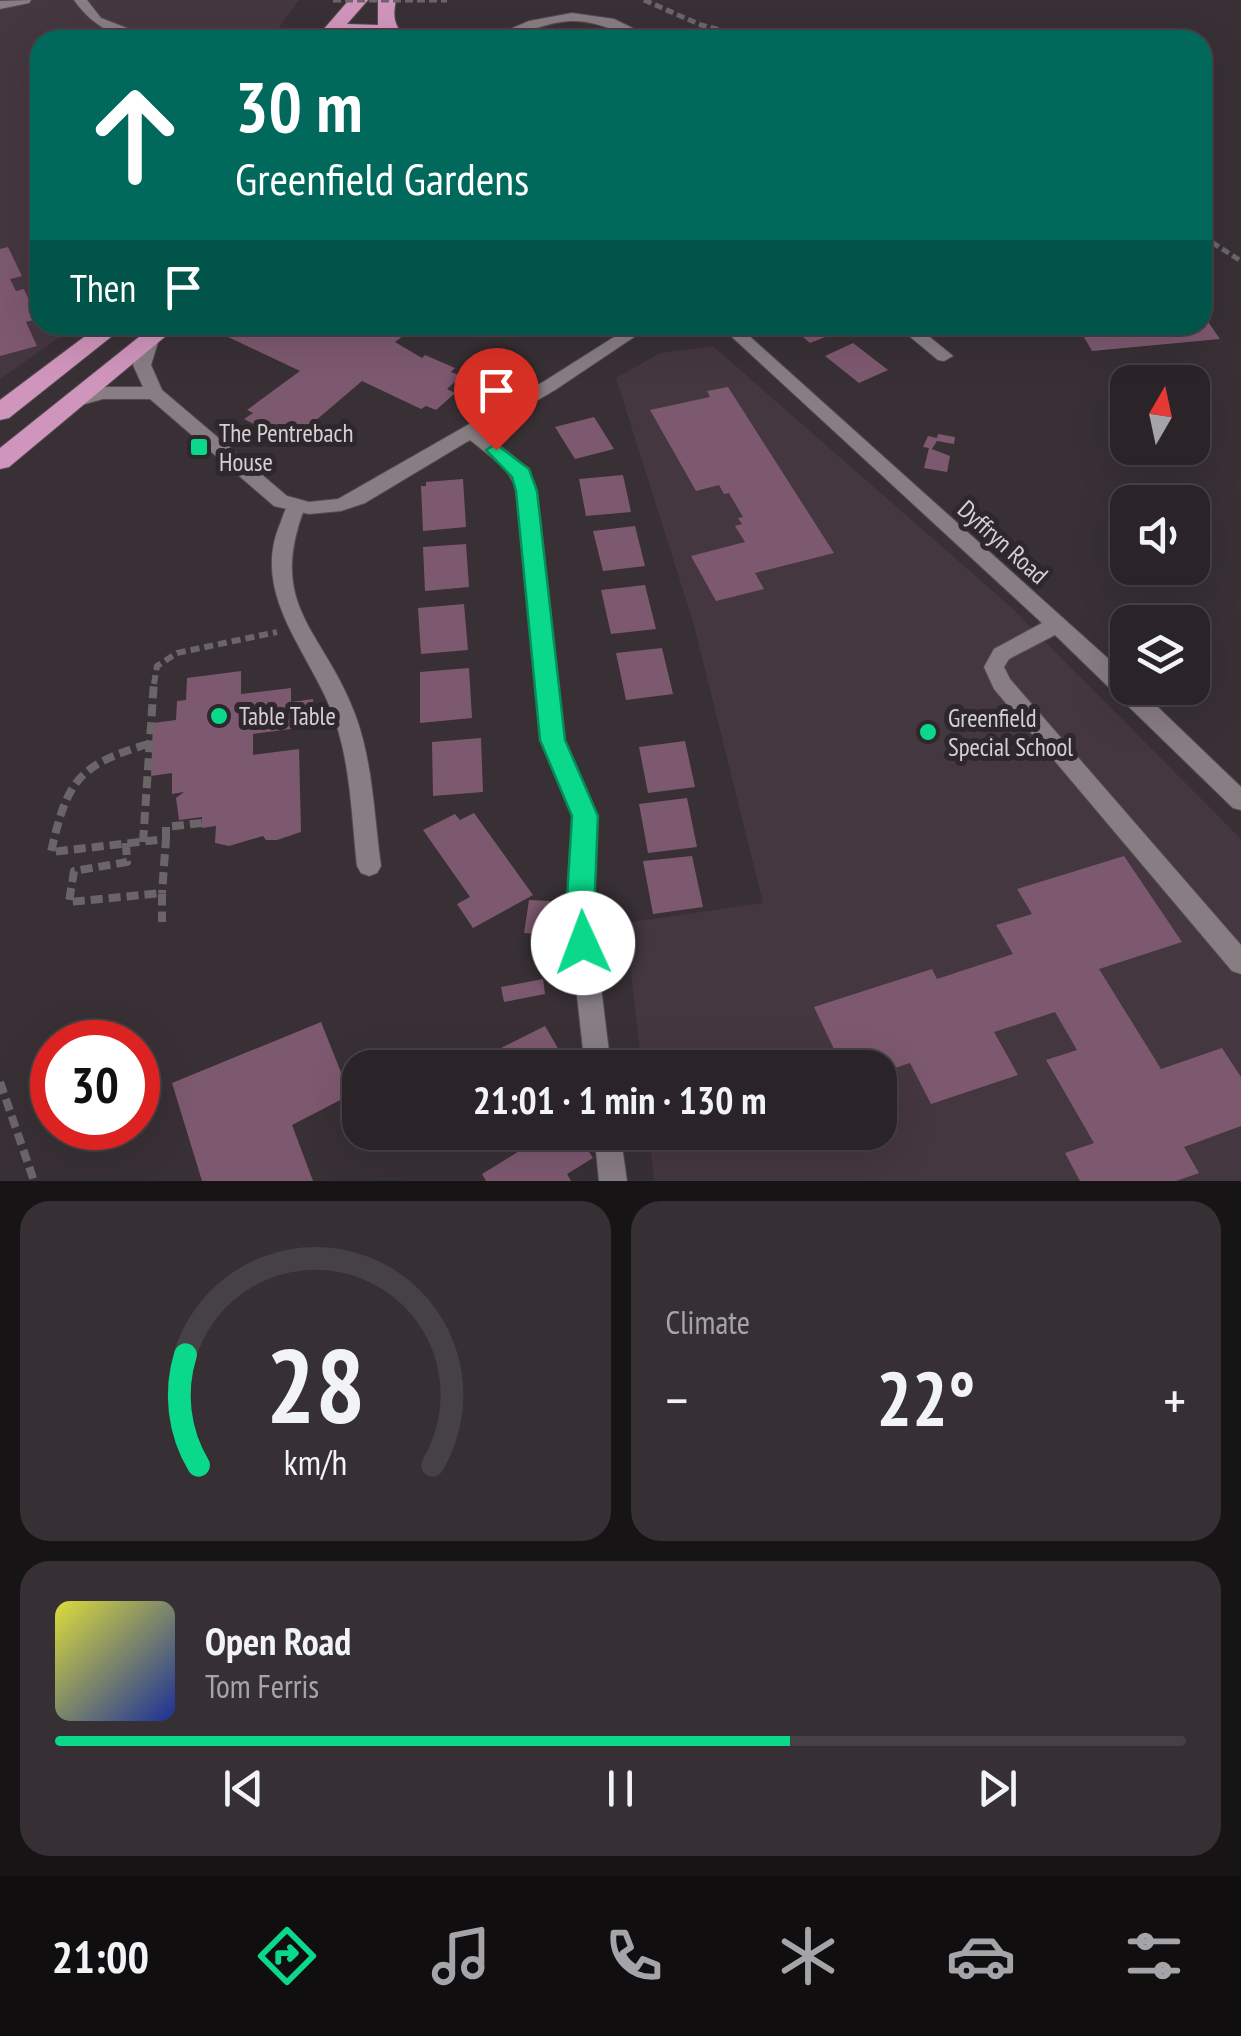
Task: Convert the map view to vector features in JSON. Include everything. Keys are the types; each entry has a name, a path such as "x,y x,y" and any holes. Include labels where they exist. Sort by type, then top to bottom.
{"highway":[{"path":"328,30 359,0"},
{"path":"387,0 384,17 390,30"},
{"path":"0,412 102,335"},
{"path":"0,461 156,335"}],"street":[{"path":"0,5 25,0"},
{"path":"80,0 96,22 120,30"},
{"path":"523,30 560,18 590,16 610,18 632,30"},
{"path":"158,335 142,366 154,394 281,501 296,507 341,505 358,498 628,335"},
{"name":"Dyffryn Road","path":"738,335 1056,625 1241,801"},
{"path":"917,335 944,356"},
{"path":"74,401 102,393 154,394"},
{"path":"470,432 511,462 522,474 527,491 553,740 585,816 580,914 596,1050"},
{"path":"296,507 279,538 279,576 299,628 345,714 368,866"},
{"path":"1056,625 1001,654 994,667 1001,683 1241,963"},
{"path":"609,1150 613,1181"}],"path":[{"path":"333,0 447,0"},
{"path":"644,0 720,30"},
{"path":"1212,243 1241,262"},
{"path":"143,842 152,675 166,658 299,628"},
{"path":"148,744 110,757 72,781 62,798 51,852 166,839"},
{"path":"162,922 166,827 202,823"},
{"path":"126,843 126,862 74,871 69,902 162,892"},
{"path":"0,1082 34,1181"}],"shaded area":[{"path":"0,0 299,0 277,30 30,30 30,335 63,335 0,379"},
{"name":"Greenfield Special School","path":"713,346 1011,607 1241,839 1241,1181 654,1181 651,1150 897,1150 897,1050 640,1050 625,923 763,903 694,625 616,378 660,353"}],"building":[{"path":"8,247 22,276 10,279 16,291 24,289 30,303 30,321 26,322 37,346 0,356 0,249"},
{"path":"1212,327 1220,339 1092,351 1083,335 1212,335"},
{"path":"404,335 395,342 422,358 425,355 455,368 451,372 461,376 447,389 455,393 436,410 426,406 421,409 362,381 308,427 304,425 292,434 272,424 265,430 244,419 253,413 247,410 300,371 226,336"},
{"path":"801,335 830,335 810,343"},
{"path":"853,343 888,370 859,383 825,356"},
{"path":"728,387 834,553 755,573 764,589 716,601 691,556 745,542 735,526 742,524 738,518 743,517 729,493 724,494 719,485 696,491 650,410 710,397 707,391"},
{"path":"594,417 614,449 575,459 555,427"},
{"path":"938,434 955,437 954,444 937,441 932,449 950,456 947,472 924,468 929,448 923,447 928,436 937,438"},
{"path":"623,475 631,512 586,516 579,479"},
{"path":"463,479 466,527 423,531 421,486 426,486 426,482"},
{"path":"635,526 645,566 603,571 593,531"},
{"path":"466,544 469,587 425,591 423,547"},
{"path":"645,585 656,629 611,634 601,590"},
{"path":"464,604 468,650 421,654 418,608"},
{"path":"662,648 673,694 626,700 616,653"},
{"path":"469,668 472,718 420,723 420,672"},
{"path":"241,671 241,694 291,688 291,702 313,699 314,726 253,734 253,755 299,749 301,832 277,840 266,840 263,836 229,846 215,843 216,826 202,828 202,817 179,820 176,798 184,792 172,794 172,773 151,776 153,723 176,720 177,701 186,700 187,678"},
{"path":"481,738 483,792 433,796 432,742"},
{"path":"685,741 695,787 648,793 639,747"},
{"path":"687,798 697,847 648,853 639,804"},
{"path":"474,813 533,895 473,928 457,904 470,897 423,830 455,814 460,820"},
{"path":"692,856 703,907 653,914 643,861"},
{"path":"1124,856 1182,942 1099,969 1161,1069 1222,1048 1241,1077 1241,1126 1184,1147 1199,1173 1176,1181 1080,1181 1065,1153 1094,1143 1046,1060 1077,1050 1055,1012 994,1032 1018,1075 931,1104 910,1063 897,1067 897,1050 834,1050 814,1007 932,969 937,979 1013,954 996,925 1032,914 1017,889"},
{"path":"529,900 550,901 546,935 524,933"},
{"path":"543,979 545,994 504,1002 501,987"},
{"path":"321,1022 342,1075 342,1099 292,1125 313,1181 202,1181 172,1083"},
{"path":"545,1026 559,1050 497,1050"},
{"path":"521,1150 588,1150 593,1158 567,1174 571,1181 486,1181 482,1174"}],"place":[{"name":"The Pentrebach House","path":"199,447"},
{"name":"Table Table","path":"219,716"},
{"name":"Greenfield Special School","path":"928,732"}],"route":[{"path":"496,450 522,474 527,491 553,740 585,816 580,914 583,943"}]}
